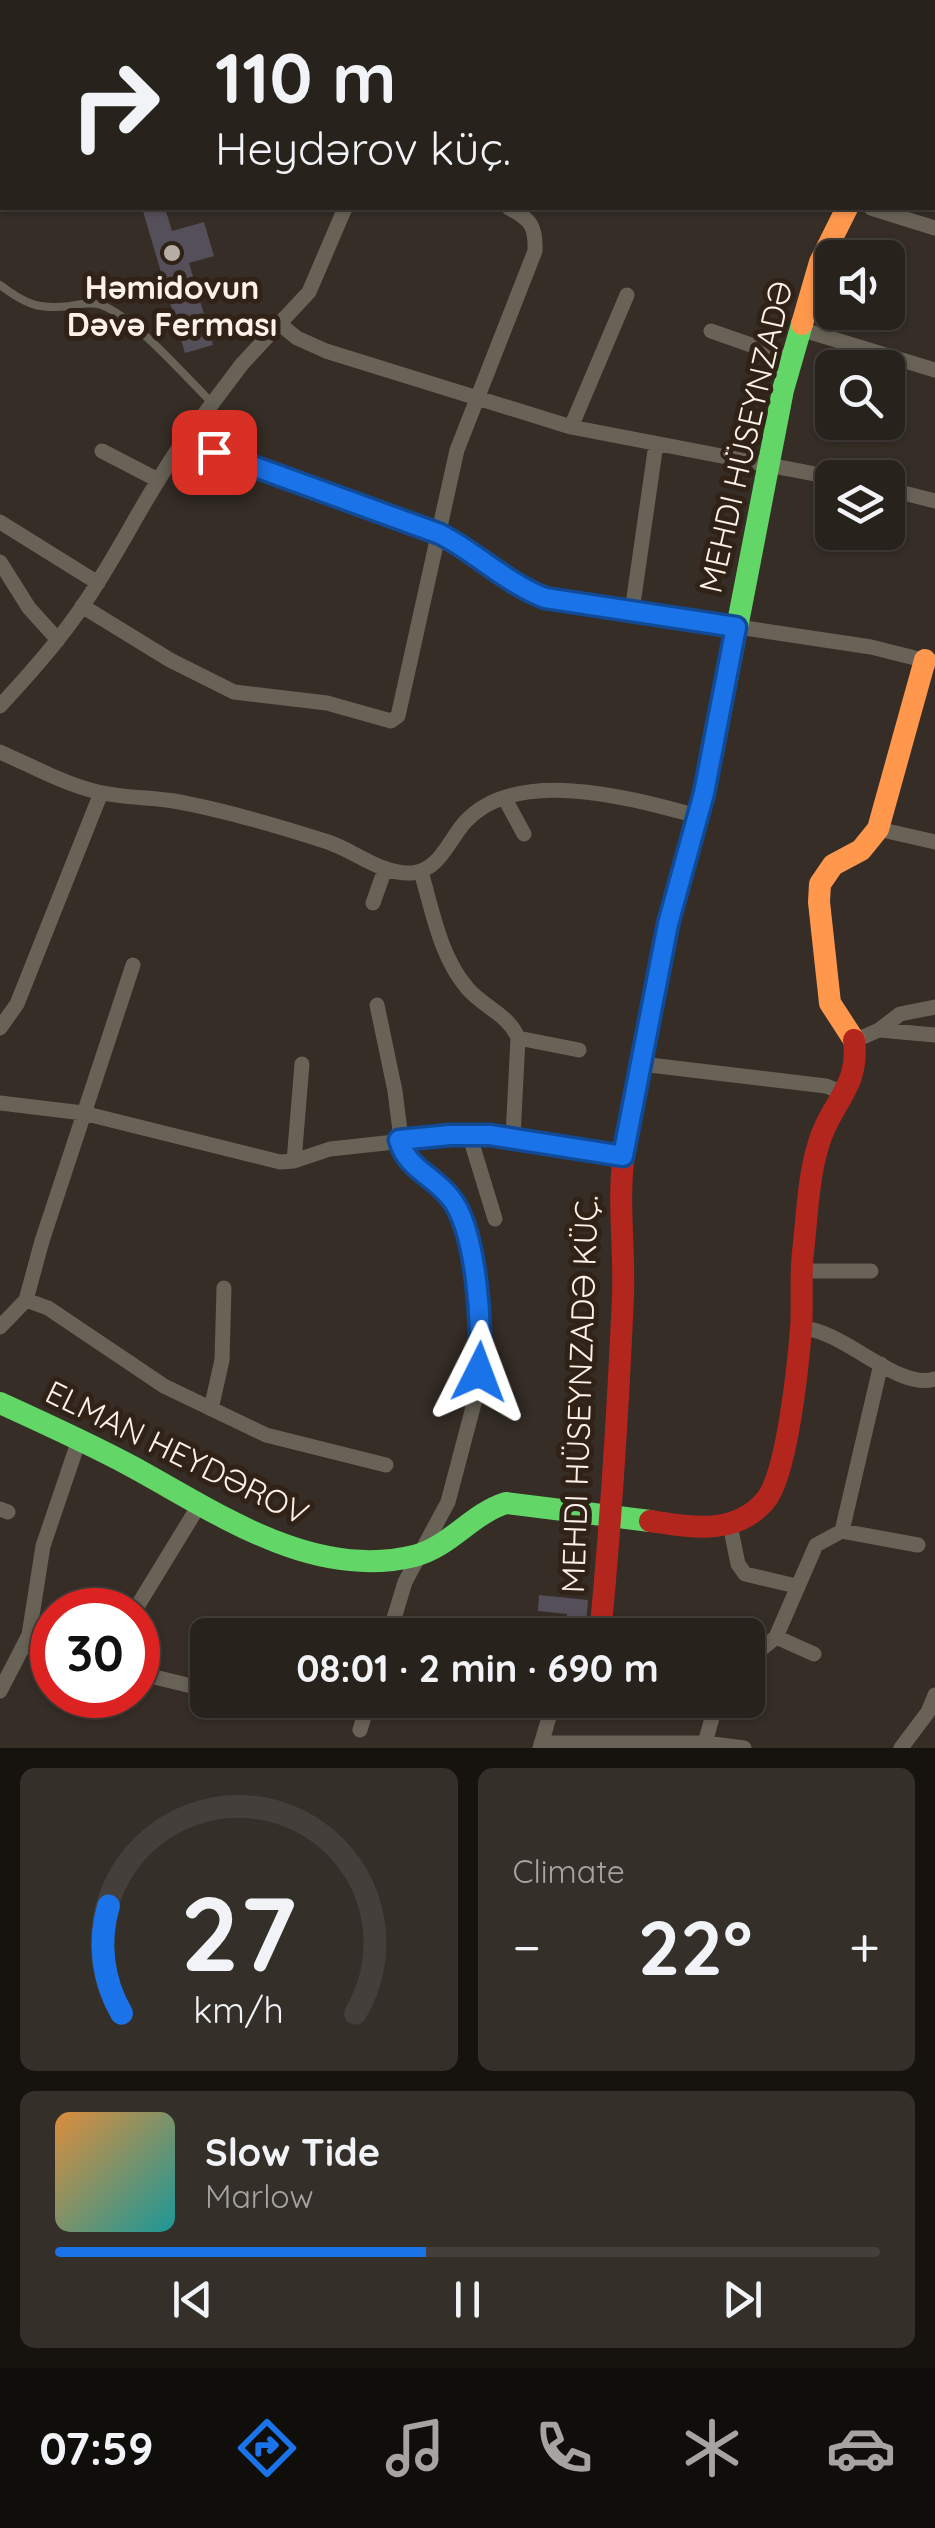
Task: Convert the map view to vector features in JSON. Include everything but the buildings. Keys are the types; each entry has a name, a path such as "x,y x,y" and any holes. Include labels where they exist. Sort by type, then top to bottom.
{"street":[{"path":"0,706 58,640 82,606 156,479 212,403 242,364 310,292 345,210"},
{"path":"82,606 170,660 234,692 327,703 392,721 398,716 457,450 535,252 536,230 527,217 513,210"},
{"name":"MEHDI HÜSEYNZADƏ","path":"736,627 791,359 820,262 846,210"},
{"path":"877,210 935,228"},
{"path":"572,427 627,295"},
{"path":"281,326 297,338 326,350 572,427 815,473"},
{"path":"800,328 935,370"},
{"path":"711,331 791,359"},
{"path":"184,441 440,534 534,594 559,601 871,647 930,662 878,829 861,850 833,865 820,884 830,1003 854,1042 856,1066 844,1093 832,1106 816,1151 802,1271 801,1328 779,1478 763,1506 730,1526 738,1564 745,1574 796,1586"},
{"path":"632,611 656,444"},
{"path":"102,451 156,479"},
{"path":"905,493 935,501"},
{"path":"0,522 98,582"},
{"path":"0,562 29,608 58,640"},
{"name":"MEHDI HÜSEYNZADƏ KÜÇ.","path":"601,1618 623,1291 623,1156 679,878 710,767 736,627"},
{"path":"0,752 101,793 172,800 238,817 344,848 399,873 421,872 435,863 466,821 505,799 532,790 645,804 698,816"},
{"path":"0,1028 17,1004 101,793"},
{"path":"505,799 524,834"},
{"path":"878,829 935,842"},
{"path":"373,903 386,869"},
{"path":"421,872 446,955 468,989 513,1025 518,1038 513,1137"},
{"path":"0,1326 26,1300 133,965"},
{"path":"376,1005 395,1090 403,1155 450,1196 463,1220 481,1312 476,1392 462,1457 448,1502 418,1555 394,1618"},
{"path":"854,1042 900,1014 935,1006"},
{"path":"879,1030 935,1035"},
{"path":"518,1038 580,1050"},
{"path":"294,1162 302,1064"},
{"path":"641,1064 826,1086 844,1093"},
{"path":"0,1103 83,1113 266,1160 294,1162 330,1150 469,1134 513,1137 623,1156"},
{"path":"469,1134 495,1219"},
{"path":"802,1271 871,1272"},
{"path":"212,1409 222,1360 224,1288"},
{"path":"26,1300 48,1308 164,1386 266,1435 386,1465"},
{"path":"801,1328 828,1334 910,1378 926,1382 935,1379"},
{"path":"842,1532 881,1364"},
{"name":"ELMAN HEYDƏROV","path":"0,1402 271,1538 334,1560 389,1560 418,1555 436,1548 490,1506 506,1503 702,1528 730,1526"},
{"path":"0,1691 29,1635 43,1546 79,1440"},
{"path":"148,1588 201,1502"},
{"path":"765,1646 776,1637 816,1546 842,1532 918,1545"},
{"path":"776,1637 814,1654"},
{"path":"160,1678 190,1686"},
{"path":"901,1748 928,1712 935,1695"},
{"path":"360,1730 364,1718"},
{"path":"549,1718 540,1746 705,1744 744,1748"},
{"path":"705,1744 712,1718"}],"lane":[{"path":"0,285 37,308 87,304 109,309 149,340 212,403"}],"traffic: fast":[{"path":"626,1142 668,924 710,767 783,390 802,324"},
{"path":"0,1403 99,1449 266,1538 339,1559 376,1561 427,1552 506,1503 650,1521"}],"traffic: slow":[{"path":"802,324 820,262 846,210"},
{"path":"854,1040 830,1003 820,884 833,865 861,850 878,829 925,660"}],"traffic: jam":[{"path":"650,1521 696,1527 726,1524 753,1512 773,1488 794,1393 812,1172 823,1131 853,1071 854,1040"},
{"path":"601,1618 619,1381 626,1142"}],"place":[{"name":"Həmidovun Dəvə Ferması","path":"172,253"}],"route":[{"path":"214,452 440,534 520,587 545,598 736,627 710,767 668,924 623,1156 490,1135 399,1140 403,1155 450,1196 463,1220 481,1312 479,1372"}]}
